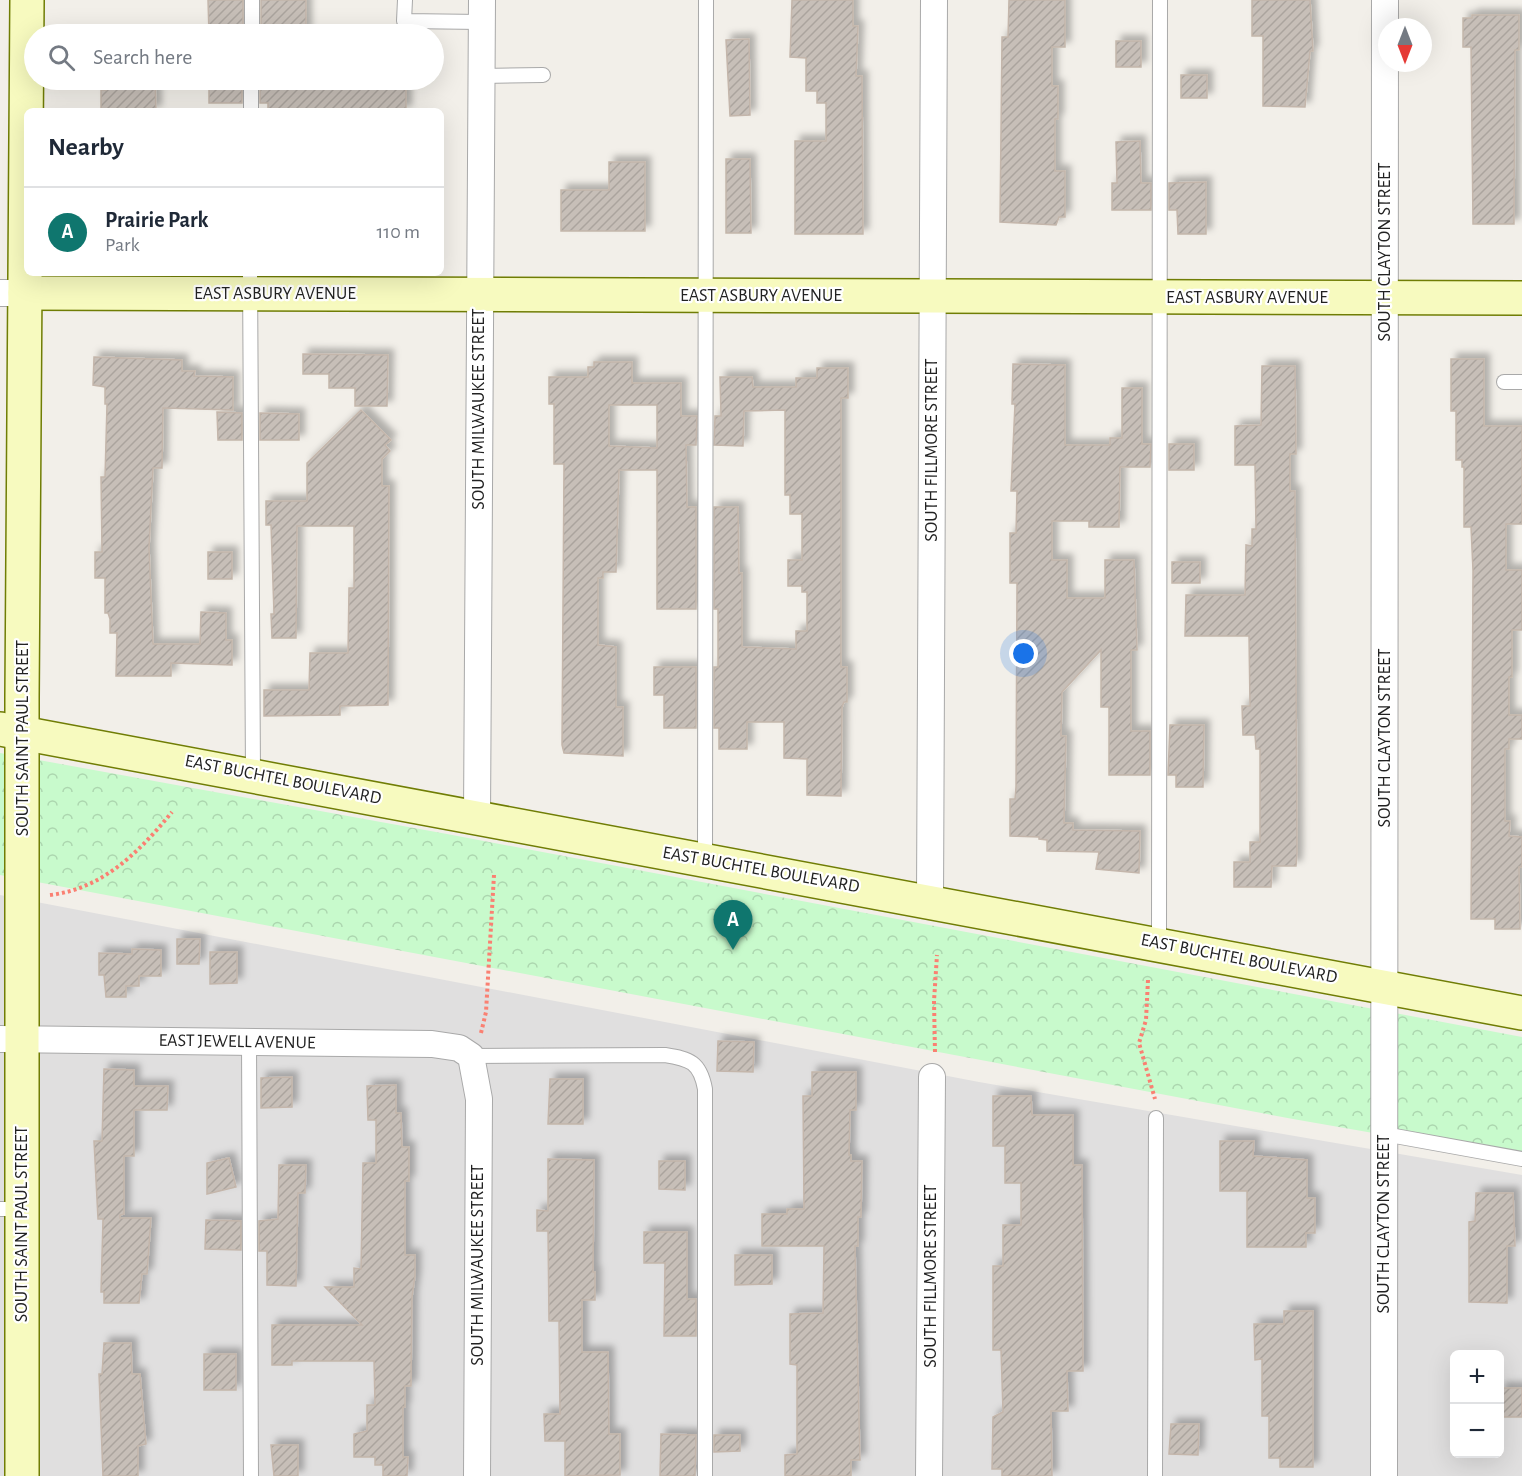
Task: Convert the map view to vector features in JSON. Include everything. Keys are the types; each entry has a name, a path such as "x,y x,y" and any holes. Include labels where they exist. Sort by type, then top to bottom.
{"street":[{"name":"SOUTH SAINT PAUL STREET","path":"26,24 27,0"},
{"name":"SOUTH FILLMORE STREET","path":"930,901 934,0"},
{"name":"SOUTH CLAYTON STREET","path":"1384,1476 1385,0"},
{"name":"SOUTH MILWAUKEE STREET","path":"477,817 482,11"},
{"name":"SOUTH SAINT PAUL STREET","path":"22,1476 11,1209 11,1039 23,898 11,731 13,293 24,63"},
{"name":"EAST ASBURY AVENUE","path":"13,293 250,283 480,295 1522,298"},
{"name":"EAST BUCHTEL BOULEVARD","path":"11,731 253,774 1522,1012"},
{"name":"EAST JEWELL AVENUE","path":"11,1039 432,1044 459,1048 471,1056"},
{"name":"SOUTH MILWAUKEE STREET","path":"471,1056 478,1099 477,1476"},
{"name":"SOUTH FILLMORE STREET","path":"929,1476 932,1077"}],"lane":[{"path":"252,0 252,24"},
{"path":"405,0 405,21 482,11"},
{"path":"705,859 706,0"},
{"path":"1159,944 1161,0"},
{"path":"481,76 543,75"},
{"path":"251,90 251,108"},
{"path":"250,283 253,774"},
{"path":"1504,382 1522,382"},
{"path":"249,1042 251,1476"},
{"path":"471,1056 665,1055 682,1058 695,1064 702,1074 705,1089 705,1476"},
{"path":"1155,1476 1156,1118"},
{"path":"1384,1134 1522,1159"}],"path":[{"path":"23,898 59,894 96,882 138,850 172,812"},
{"path":"471,1056 482,1032 486,1012 495,875"},
{"path":"932,1077 935,1055 934,1001 937,955"},
{"path":"1148,980 1146,1020 1138,1043 1154,1088 1156,1118"}],"shaded area":[{"path":"0,895 979,1082 1522,1175 1522,1476 0,1476"}],"green space":[{"path":"0,753 447,834 1522,1037 1522,1159 1293,1119 0,875"}],"building":[{"path":"208,0 243,0 243,24 209,24"},
{"path":"261,0 306,0 306,24 261,24"},
{"path":"792,0 853,0 853,26 858,26 856,76 862,76 863,234 795,234 795,141 826,141 826,103 817,103 817,91 806,91 806,58 790,57"},
{"path":"1009,0 1065,0 1065,47 1052,47 1052,86 1058,86 1058,119 1055,119 1055,171 1065,171 1065,217 1059,217 1056,225 1000,222 1002,37 1008,37"},
{"path":"1252,0 1310,0 1313,51 1310,51 1305,107 1263,106 1263,36 1252,36"},
{"path":"1472,15 1519,15 1519,50 1515,50 1514,224 1473,224 1471,47 1463,47 1463,18 1472,18"},
{"path":"749,39 750,115 730,116 726,40"},
{"path":"1116,41 1141,41 1141,67 1116,67"},
{"path":"1181,75 1207,75 1207,98 1181,98"},
{"path":"101,90 155,90 156,108 101,108"},
{"path":"209,90 242,90 242,103 209,103"},
{"path":"260,90 406,90 406,108 268,108 268,103 260,103"},
{"path":"1140,141 1141,183 1151,183 1151,210 1112,210 1112,183 1117,183 1116,142"},
{"path":"726,159 750,159 751,233 726,233"},
{"path":"609,162 645,162 645,231 561,231 561,190 609,190"},
{"path":"1206,182 1206,234 1178,234 1177,210 1169,210 1169,183"},
{"path":"303,354 388,355 387,406 355,406 355,388 329,388 329,374 303,374"},
{"path":"94,357 182,360 182,371 195,371 194,376 233,377 233,410 163,408 162,468 153,468 149,548 153,644 200,644 201,612 226,613 226,640 232,640 232,665 171,663 171,676 116,676 117,633 110,633 110,619 108,613 105,613 105,578 95,578 95,552 102,552 101,477 105,477 107,404 105,404 105,387 93,385"},
{"path":"1451,359 1484,359 1484,426 1522,426 1522,524 1506,524 1506,570 1522,570 1522,630 1512,630 1509,715 1522,715 1522,739 1509,739 1509,749 1505,749 1505,821 1510,821 1509,836 1522,837 1522,867 1519,867 1520,929 1495,929 1495,919 1471,919 1473,571 1471,527 1464,527 1464,467 1462,467 1462,460 1456,460 1456,411 1451,411"},
{"path":"594,362 632,362 632,383 681,383 681,416 697,416 696,445 686,445 687,507 696,507 696,609 657,609 657,470 619,470 616,572 603,572 603,578 598,578 598,645 616,647 616,707 623,707 623,756 564,753 562,745 564,464 554,464 554,404 549,404 549,377 588,377 588,367 594,367","holes":["609,405 657,405 657,448 609,446"]},
{"path":"1013,364 1065,365 1065,445 1110,445 1110,438 1122,438 1122,388 1142,388 1142,444 1151,444 1150,467 1120,467 1119,527 1089,527 1089,521 1052,521 1052,560 1067,560 1067,598 1105,598 1105,560 1134,560 1137,650 1131,650 1131,731 1150,731 1150,775 1109,775 1109,707 1101,707 1101,650 1062,692 1061,736 1066,736 1064,823 1073,823 1073,830 1140,831 1139,873 1096,869 1099,852 1047,851 1047,840 1039,839 1039,837 1010,836 1010,799 1015,799 1016,787 1017,583 1010,583 1010,533 1016,533 1017,491 1011,491 1015,404 1012,404"},
{"path":"1262,366 1295,366 1296,454 1290,454 1290,491 1295,491 1297,853 1296,866 1272,866 1271,887 1234,887 1234,862 1250,862 1250,842 1260,842 1260,749 1256,749 1255,735 1243,735 1242,706 1250,706 1249,636 1185,636 1186,595 1245,595 1246,545 1252,546 1252,529 1256,529 1255,465 1235,465 1235,426 1261,425"},
{"path":"817,368 848,368 848,398 841,398 841,667 847,667 847,702 844,702 842,707 841,796 807,795 807,759 784,758 784,722 747,722 747,749 719,749 719,728 714,728 714,667 718,667 718,609 714,609 714,507 738,507 739,573 742,573 742,647 796,649 796,631 807,631 807,592 802,592 802,586 788,586 788,560 802,560 802,514 790,514 790,495 785,495 785,410 744,411 743,446 714,445 715,416 721,416 720,377 752,377 753,387 796,387 796,378 817,378"},
{"path":"361,410 391,440 385,445 390,451 382,459 382,486 389,486 388,705 340,706 340,715 264,716 264,690 309,690 310,653 348,653 349,588 354,588 354,526 297,526 296,638 272,638 271,614 274,614 271,525 266,525 266,501 307,501 307,463"},
{"path":"217,412 242,413 242,440 218,440"},
{"path":"260,413 299,414 299,440 260,440"},
{"path":"1169,444 1194,444 1194,470 1169,470"},
{"path":"208,552 232,552 232,579 208,579"},
{"path":"1172,562 1200,562 1200,583 1172,583"},
{"path":"654,667 696,667 696,728 664,728 664,695 654,695"},
{"path":"1170,725 1204,725 1203,787 1176,787 1176,775 1168,775"},
{"path":"177,939 200,939 199,964 177,964"},
{"path":"132,949 161,950 161,976 139,976 139,986 126,986 126,997 106,997 104,975 99,975 99,953 132,954"},
{"path":"210,952 237,952 237,983 210,984"},
{"path":"718,1041 754,1042 753,1072 717,1071"},
{"path":"104,1069 134,1070 134,1086 168,1086 167,1110 134,1110 134,1156 124,1156 124,1214 120,1215 120,1218 151,1218 147,1274 142,1274 139,1303 104,1303 104,1292 101,1292 103,1219 98,1219 94,1141 102,1141"},
{"path":"812,1072 856,1072 856,1110 850,1110 849,1155 851,1155 851,1161 862,1161 861,1217 858,1217 858,1246 855,1246 860,1460 851,1460 851,1476 785,1476 785,1455 797,1454 797,1365 790,1364 790,1314 823,1313 824,1246 762,1246 762,1214 787,1214 787,1209 804,1209 803,1096 812,1096"},
{"path":"292,1077 292,1107 261,1108 261,1078"},
{"path":"550,1079 583,1079 583,1124 548,1124"},
{"path":"396,1085 396,1113 401,1113 402,1147 409,1147 409,1181 405,1181 405,1255 415,1255 415,1276 412,1297 411,1386 405,1386 405,1407 403,1407 403,1457 408,1457 407,1476 383,1476 383,1465 375,1465 375,1457 354,1457 354,1434 367,1431 367,1405 375,1405 374,1361 292,1361 292,1365 272,1365 272,1325 362,1325 325,1287 354,1287 354,1268 361,1269 363,1163 376,1163 376,1120 368,1120 367,1086"},
{"path":"993,1096 1031,1096 1032,1115 1073,1115 1073,1165 1082,1165 1083,1371 1067,1371 1068,1411 1051,1411 1052,1476 1002,1476 1002,1469 992,1469 993,1417 1003,1412 1001,1350 993,1350 993,1266 1003,1266 1003,1225 1021,1225 1021,1183 1005,1183 1005,1146 993,1146"},
{"path":"1220,1141 1254,1141 1253,1156 1307,1160 1307,1198 1315,1198 1315,1233 1306,1233 1306,1247 1247,1247 1247,1191 1220,1191"},
{"path":"229,1158 236,1187 207,1194 207,1163"},
{"path":"548,1159 594,1160 595,1300 582,1300 582,1352 608,1352 609,1434 620,1434 620,1475 565,1476 565,1441 545,1441 544,1414 560,1414 559,1321 549,1321 548,1231 537,1231 537,1210 548,1211"},
{"path":"659,1161 685,1161 685,1190 659,1189"},
{"path":"279,1165 306,1165 305,1193 298,1193 296,1286 267,1285 267,1251 259,1251 259,1221 278,1219"},
{"path":"1476,1193 1513,1193 1515,1246 1507,1246 1507,1303 1469,1302 1469,1222 1475,1221"},
{"path":"206,1220 241,1221 241,1250 205,1249"},
{"path":"644,1232 687,1232 687,1299 696,1299 696,1336 664,1336 665,1263 644,1263"},
{"path":"735,1255 772,1255 772,1284 735,1285"},
{"path":"1284,1311 1313,1311 1313,1467 1280,1467 1280,1458 1269,1458 1269,1416 1262,1416 1262,1359 1255,1360 1254,1324 1284,1324"},
{"path":"104,1343 131,1343 132,1374 140,1374 146,1444 138,1446 138,1476 103,1476 99,1374 102,1374"},
{"path":"204,1354 236,1354 236,1390 204,1390"},
{"path":"1504,1388 1522,1388 1522,1417 1504,1417"},
{"path":"1171,1424 1199,1424 1198,1455 1169,1454"},
{"path":"661,1434 696,1435 695,1476 660,1476"},
{"path":"714,1435 740,1435 740,1451 714,1452"},
{"path":"271,1445 298,1445 298,1476 274,1476"}],"place":[{"name":"Prairie Park","path":"733,950"}]}
